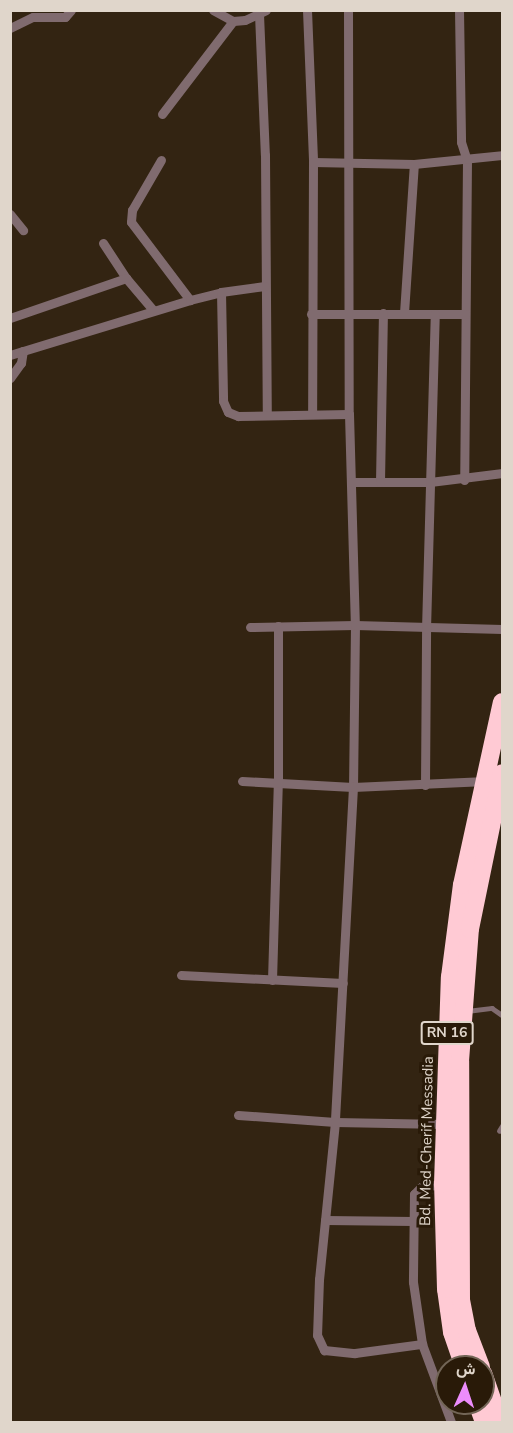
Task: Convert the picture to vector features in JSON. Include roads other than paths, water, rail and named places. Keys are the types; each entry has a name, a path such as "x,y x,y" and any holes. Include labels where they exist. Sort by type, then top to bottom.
{"highway":[{"name":"Bd. Med-Cherif Messadia","path":"476,1355 467,1330 461,1300 458,1164 462,1011 470,928 496,779 502,702"},
{"name":"Bd. Med-Cherif Messadia","path":"460,1355 452,1332 446,1289 442,1184 450,977 455,928 496,779"},
{"path":"495,1408 500,1422"}],"street":[{"path":"10,28 33,17 65,17 71,10"},
{"path":"213,10 233,21"},
{"path":"307,10 313,162 312,414"},
{"path":"348,10 349,414 355,625 353,786 336,1122 325,1220 317,1335 324,1350 355,1353 422,1344"},
{"path":"459,10 461,142 467,160 464,480"},
{"path":"162,114 233,21 243,15 263,12 267,415"},
{"path":"313,162 414,164 502,155"},
{"path":"160,160 132,210 131,222 190,300"},
{"path":"404,313 414,164"},
{"path":"10,214 23,230"},
{"path":"103,243 126,278 153,310"},
{"path":"10,318 126,278"},
{"path":"10,355 153,310 221,292 265,286"},
{"path":"221,292 224,405 232,414 349,414"},
{"path":"311,314 465,314"},
{"path":"380,482 382,314"},
{"path":"425,785 426,629 435,314"},
{"path":"10,378 21,363 23,351"},
{"path":"352,482 464,480 502,473"},
{"path":"250,627 355,625 426,629 502,629"},
{"path":"272,980 278,783 278,626"},
{"path":"242,781 353,786 425,785 496,779"},
{"path":"181,975 343,983"},
{"path":"238,1115 336,1122 444,1124"},
{"path":"442,1184 427,1185 416,1191 413,1221 413,1282 416,1318 422,1344 451,1422"},
{"path":"325,1220 413,1221"}],"lane":[{"path":"462,1011 492,1008 502,1015"},
{"path":"499,1131 502,1126"}]}
